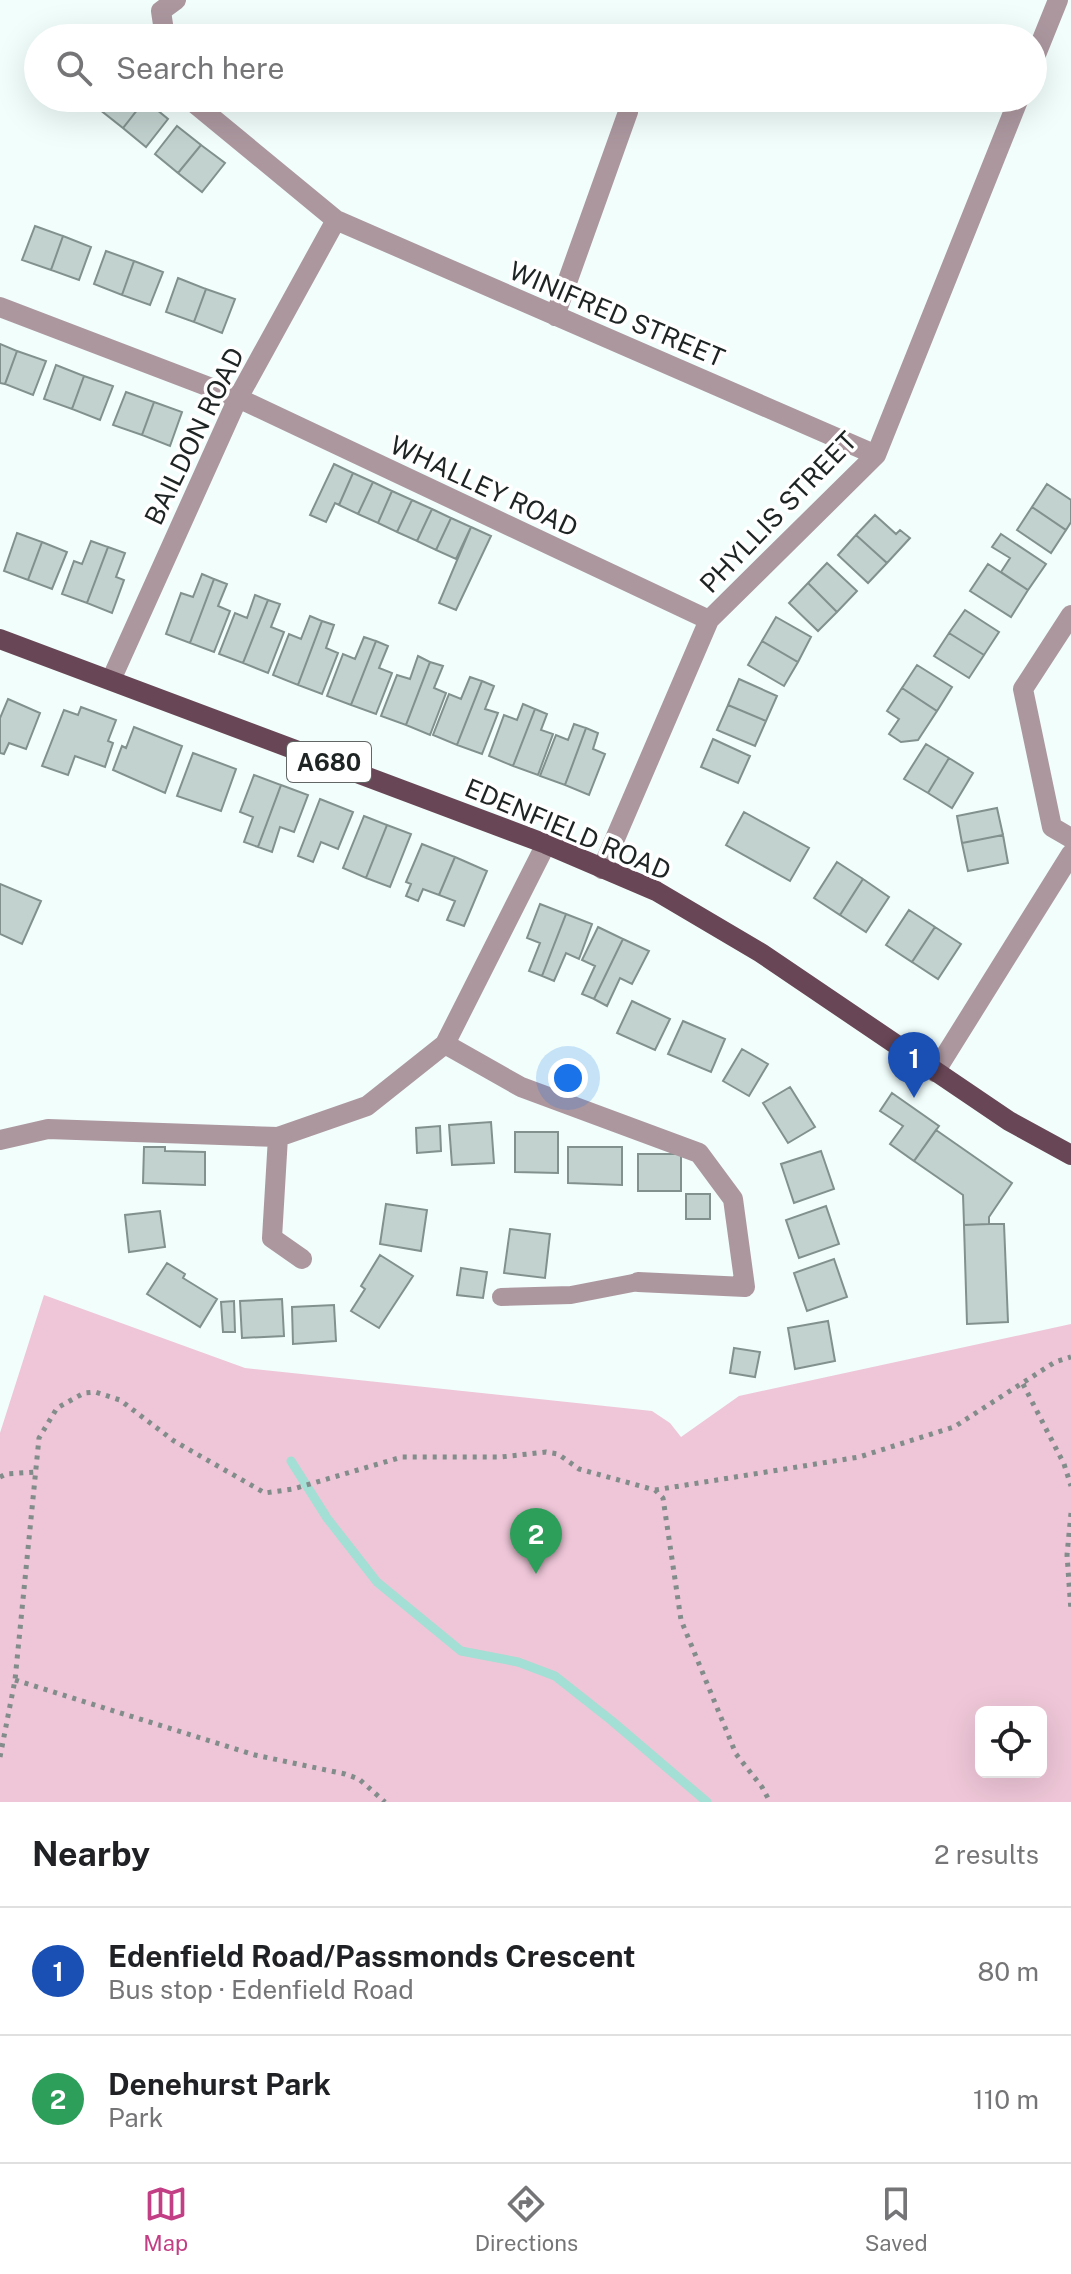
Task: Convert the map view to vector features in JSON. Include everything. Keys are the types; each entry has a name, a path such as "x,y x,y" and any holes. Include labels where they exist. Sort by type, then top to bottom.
{"main road":[{"name":"EDENFIELD ROAD","path":"0,639 546,844 656,891 761,953 1009,1121 1071,1155"}],"street":[{"path":"163,24 161,11 176,0"},
{"path":"1047,27 1058,0"},
{"name":"WINIFRED STREET","path":"205,112 336,220 876,455"},
{"path":"555,316 628,112"},
{"name":"PHYLLIS STREET","path":"602,869 709,620 876,455 1013,112"},
{"name":"BAILDON ROAD","path":"111,680 238,398 336,220"},
{"name":"WHALLEY ROAD","path":"0,307 238,398 709,620"},
{"path":"1071,615 1023,689 1052,827 1071,838"},
{"path":"0,1140 48,1129 278,1137 367,1106 445,1044 546,844"},
{"path":"935,1072 1071,854"},
{"path":"445,1044 521,1087 699,1153 733,1199 745,1287 638,1282"},
{"path":"278,1137 272,1238 302,1259"}],"lane":[{"path":"501,1297 571,1295 638,1282"}],"path":[{"path":"0,1757 15,1680 39,1438 57,1408 84,1393 95,1392 120,1400 174,1441 256,1490 278,1493 402,1457 501,1457 546,1452 558,1454 579,1469 655,1490 859,1457 954,1427 1055,1362 1071,1357"},
{"path":"1023,1384 1064,1464 1071,1486"},
{"path":"0,1477 36,1472"},
{"path":"655,1490 663,1498 681,1620 736,1754 770,1802"},
{"path":"1071,1513 1067,1555 1071,1611"},
{"path":"15,1680 242,1751 345,1774 359,1779 385,1802"}],"shaded area":[{"path":"44,1295 245,1368 652,1411 670,1423 681,1437 739,1396 1071,1324 1071,1802 0,1802 0,1433"}],"building":[{"path":"103,112 136,112 123,128"},
{"path":"136,112 160,112 168,119 146,147 123,128"},
{"path":"177,126 201,145 178,173 155,154"},
{"path":"201,145 225,163 202,192 178,173"},
{"path":"35,226 63,236 51,270 22,260"},
{"path":"63,236 91,247 79,280 51,270"},
{"path":"106,251 134,261 122,295 94,284"},
{"path":"134,261 163,272 150,305 122,295"},
{"path":"178,278 206,289 194,322 166,312"},
{"path":"206,289 235,299 222,333 194,322"},
{"path":"0,344 17,351 5,384 0,383"},
{"path":"17,351 46,361 33,395 5,384"},
{"path":"56,365 84,376 72,409 44,399"},
{"path":"84,376 113,386 100,420 72,409"},
{"path":"126,392 154,402 142,435 113,425"},
{"path":"154,402 182,412 170,446 142,435"},
{"path":"334,464 353,473 339,505 335,503 326,522 310,515"},
{"path":"353,473 373,482 358,514 339,505"},
{"path":"373,482 392,491 378,523 358,514"},
{"path":"1047,484 1071,500 1071,522 1066,530 1032,507"},
{"path":"392,491 412,500 397,532 378,523"},
{"path":"412,500 432,509 417,541 397,532"},
{"path":"1032,507 1066,530 1051,553 1017,530"},
{"path":"432,509 451,518 436,550 417,541"},
{"path":"875,515 896,534 900,530 910,538 887,563 856,535"},
{"path":"451,518 471,527 456,559 436,550"},
{"path":"471,527 491,536 456,610 439,603"},
{"path":"17,533 42,542 28,580 4,571"},
{"path":"1001,534 1046,564 1028,590 1001,572 1010,558 992,547"},
{"path":"856,535 887,563 868,583 838,555"},
{"path":"91,541 108,547 87,603 62,594 74,561 82,564"},
{"path":"42,542 67,552 52,589 28,580"},
{"path":"108,547 125,553 116,577 124,580 112,613 87,603"},
{"path":"827,563 857,591 837,612 808,583"},
{"path":"988,564 1028,590 1011,617 970,591"},
{"path":"202,574 214,579 190,643 166,634 181,593 193,597"},
{"path":"214,579 227,584 218,606 230,611 214,652 190,643"},
{"path":"808,583 837,612 818,631 789,603"},
{"path":"255,595 268,600 243,663 219,654 235,613 247,618"},
{"path":"268,600 280,604 271,627 284,632 268,673 243,663"},
{"path":"965,610 999,632 984,655 949,633"},
{"path":"310,616 322,621 298,685 273,675 289,634 301,639"},
{"path":"776,617 811,637 798,662 762,641"},
{"path":"322,621 334,625 326,648 338,653 322,694 298,685"},
{"path":"949,633 984,655 969,678 934,656"},
{"path":"364,637 376,641 351,705 327,696 343,654 355,659"},
{"path":"376,641 388,646 379,668 392,673 376,714 351,705"},
{"path":"762,641 798,662 784,686 748,665"},
{"path":"418,656 430,662 406,725 381,716 397,675 410,679"},
{"path":"430,662 443,666 434,688 446,693 430,735 406,725"},
{"path":"917,665 952,687 937,711 902,688"},
{"path":"470,677 482,681 457,745 433,735 449,694 461,699"},
{"path":"739,679 777,696 766,721 728,705"},
{"path":"482,681 494,686 485,709 498,713 482,754 457,745"},
{"path":"902,688 937,711 918,740 901,742 889,734 899,719 887,711"},
{"path":"8,699 40,713 26,749 9,743 4,754 0,753 0,718"},
{"path":"523,704 535,709 513,766 489,756 504,715 517,720"},
{"path":"728,705 766,721 755,746 717,730"},
{"path":"81,707 116,720 108,741 113,743 105,767 75,756 68,775 42,766 64,710 78,715"},
{"path":"535,709 547,714 541,730 553,734 538,775 513,766"},
{"path":"574,724 586,728 565,785 540,776 556,735 568,740"},
{"path":"134,727 182,746 165,793 113,770 122,746 126,748"},
{"path":"586,728 598,733 593,749 605,754 589,795 565,785"},
{"path":"713,739 750,756 738,783 701,767"},
{"path":"926,744 949,758 928,793 904,779"},
{"path":"193,753 236,769 221,811 177,796"},
{"path":"949,758 973,773 952,808 928,793"},
{"path":"254,775 281,785 258,847 244,842 253,817 240,812"},
{"path":"281,785 308,795 294,832 280,827 272,852 258,847"},
{"path":"320,799 353,812 338,849 321,842 313,862 298,856"},
{"path":"997,808 1003,835 962,843 957,816"},
{"path":"744,812 809,848 790,881 726,845"},
{"path":"364,816 387,825 366,878 343,868"},
{"path":"387,825 411,834 390,887 366,878"},
{"path":"1003,835 1008,863 968,871 962,843"},
{"path":"422,844 455,857 439,895 423,889 418,901 406,896 411,884 406,882"},
{"path":"455,857 487,871 464,926 447,920 455,901 439,895"},
{"path":"837,862 863,879 840,915 814,898"},
{"path":"863,879 889,897 866,932 840,915"},
{"path":"0,884 41,901 22,944 0,934"},
{"path":"540,904 566,914 542,976 529,971 540,943 527,938"},
{"path":"909,910 935,927 912,962 886,945"},
{"path":"566,914 592,924 579,959 566,953 554,981 542,976"},
{"path":"598,927 623,939 594,999 582,994 595,966 582,960"},
{"path":"935,927 961,944 938,979 912,962"},
{"path":"623,939 649,951 632,984 620,978 607,1006 594,999"},
{"path":"632,1001 670,1019 655,1050 617,1033"},
{"path":"683,1021 725,1039 711,1072 668,1054"},
{"path":"742,1049 768,1064 749,1096 723,1081"},
{"path":"790,1087 815,1127 788,1143 763,1103"},
{"path":"892,1093 939,1126 914,1161 890,1144 903,1126 880,1111"},
{"path":"491,1122 494,1163 452,1165 449,1125"},
{"path":"440,1126 441,1151 417,1153 416,1128"},
{"path":"936,1130 1012,1183 989,1217 989,1224 964,1225 963,1195 914,1161"},
{"path":"515,1132 558,1132 558,1173 515,1172"},
{"path":"144,1147 205,1152 205,1185 143,1183"},
{"path":"568,1147 622,1147 622,1185 568,1183"},
{"path":"821,1151 834,1189 794,1203 781,1164"},
{"path":"638,1154 681,1154 681,1191 638,1191"},
{"path":"686,1194 710,1194 710,1219 686,1219"},
{"path":"386,1204 427,1210 421,1251 380,1244"},
{"path":"826,1206 839,1244 799,1258 786,1220"},
{"path":"160,1211 165,1247 129,1252 125,1215"},
{"path":"1004,1224 1008,1322 967,1324 964,1225"},
{"path":"510,1229 550,1234 545,1278 504,1273"},
{"path":"380,1255 413,1276 379,1328 351,1311 365,1289 361,1286"},
{"path":"834,1259 847,1297 807,1311 794,1273"},
{"path":"167,1263 185,1274 183,1278 217,1299 200,1327 147,1294"},
{"path":"461,1268 487,1272 483,1298 457,1295"},
{"path":"282,1299 284,1336 242,1338 240,1301"},
{"path":"234,1301 235,1332 223,1332 221,1302"},
{"path":"334,1305 336,1341 293,1344 292,1307"},
{"path":"828,1321 835,1361 795,1369 788,1328"},
{"path":"734,1348 760,1352 755,1377 730,1373"}],"waterway":[{"path":"291,1461 327,1518 377,1582 461,1651 518,1662 555,1676 707,1802"}],"place":[{"name":"Edenfield Road/Passmonds Crescent","path":"914,1098"},
{"name":"Denehurst Park","path":"536,1574"}]}
